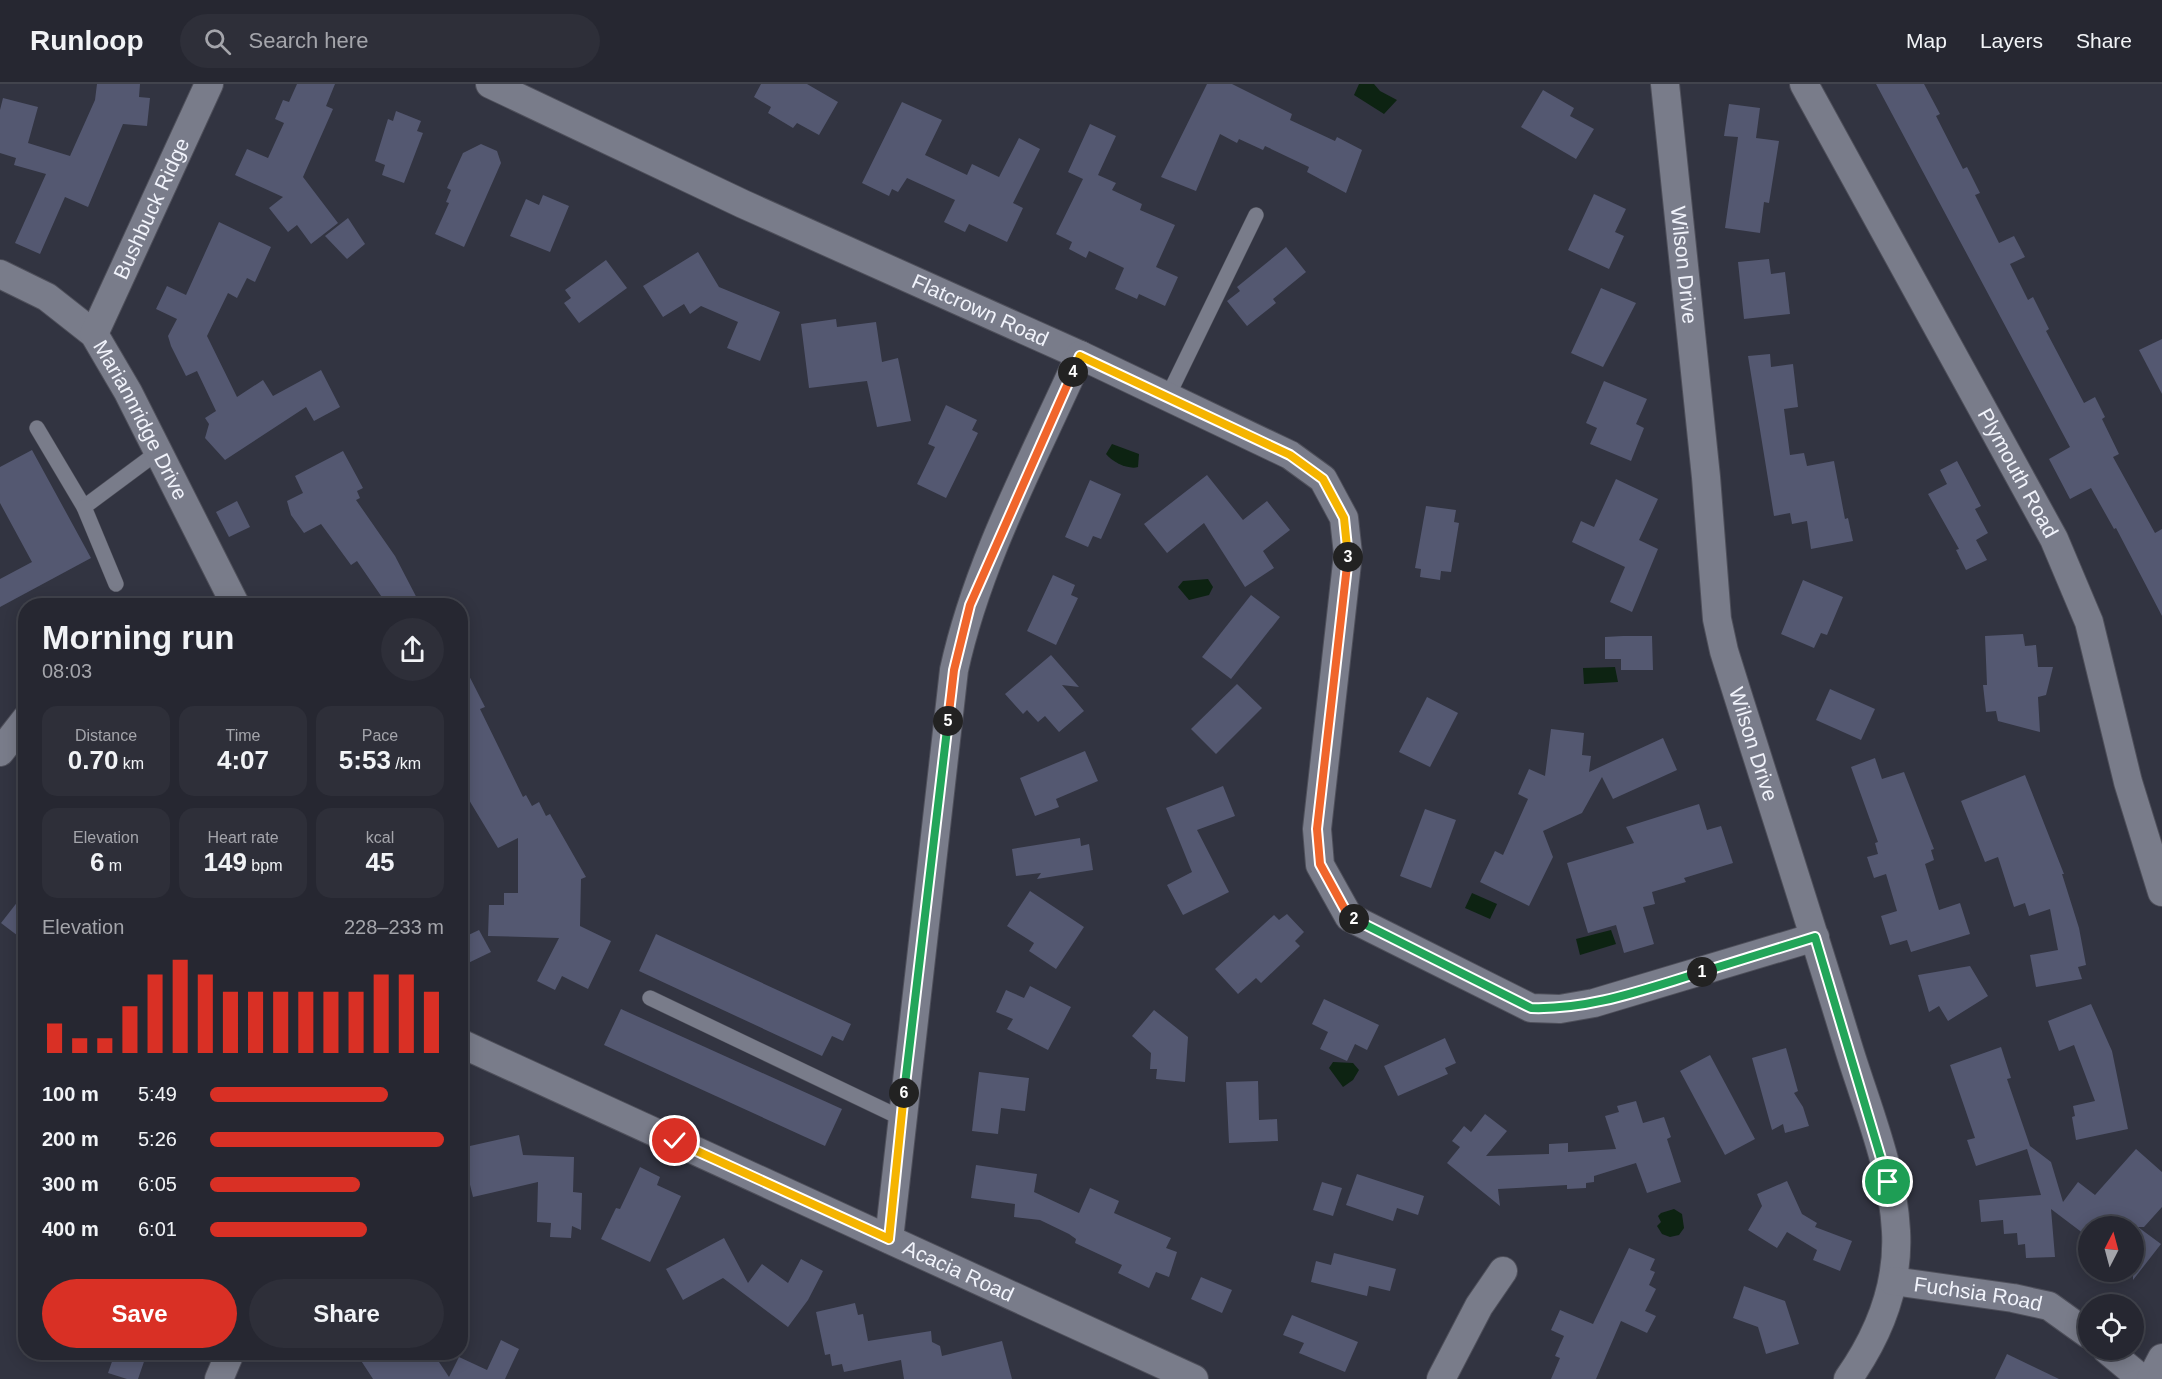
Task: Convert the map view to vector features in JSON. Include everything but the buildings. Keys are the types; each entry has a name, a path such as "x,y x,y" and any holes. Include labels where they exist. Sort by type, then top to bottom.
{"street":[{"name":"Bushbuck Ridge","path":"94,334 209,84"},
{"name":"Flatcrown Road","path":"490,84 743,204 1080,356 1290,455 1323,479 1344,518 1348,554 1317,829 1320,864 1349,917 1531,1008 1560,1009 1615,998 1815,937"},
{"name":"Wilson Drive","path":"1665,84 1706,477 1717,619 1727,662 1815,937 1888,1182 1896,1231 1893,1281 1884,1315 1865,1355 1848,1379"},
{"name":"Plymouth Road","path":"1804,84 2067,567 2089,622 2128,782 2162,891"},
{"name":"Mariannridge Drive","path":"0,274 47,297 94,334 128,392 230,598"},
{"path":"889,1239 901,1118 954,670 962,632 981,577 1080,356"},
{"path":"0,752 18,728"},
{"name":"Acacia Road","path":"468,1048 1194,1379"},
{"path":"1441,1379 1479,1306 1503,1271"},
{"name":"Fuchsia Road","path":"1893,1281 2013,1298 2049,1306 2078,1327"},
{"path":"2151,1379 2162,1358"},
{"path":"219,1379 227,1360"},
{"path":"2119,1360 2142,1379"}],"lane":[{"path":"1167,398 1256,215"},
{"path":"37,428 84,507 116,584"},
{"path":"84,507 158,452"},
{"path":"650,998 901,1118"}],"shaded area":[{"path":"1359,84 1374,84 1380,91 1397,100 1384,114 1354,95"},
{"path":"1112,444 1139,454 1138,467 1126,466 1109,457 1106,454"},
{"path":"1208,579 1213,587 1209,595 1189,600 1178,587 1183,581"},
{"path":"1615,667 1618,682 1584,684 1583,668"},
{"path":"1472,893 1497,904 1490,919 1465,908"},
{"path":"1611,930 1616,944 1580,955 1576,939"},
{"path":"1333,1062 1353,1063 1359,1070 1353,1080 1343,1087 1329,1068"},
{"path":"1674,1209 1682,1214 1684,1228 1679,1235 1670,1237 1662,1234 1657,1226 1661,1222 1658,1216"}],"route":[{"path":"675,1141 889,1239 901,1118 954,670 962,632 981,577 1080,356 1290,455 1323,479 1344,518 1348,554 1317,829 1320,864 1349,917 1531,1008 1560,1009 1594,1003 1815,937 1888,1182"}]}
